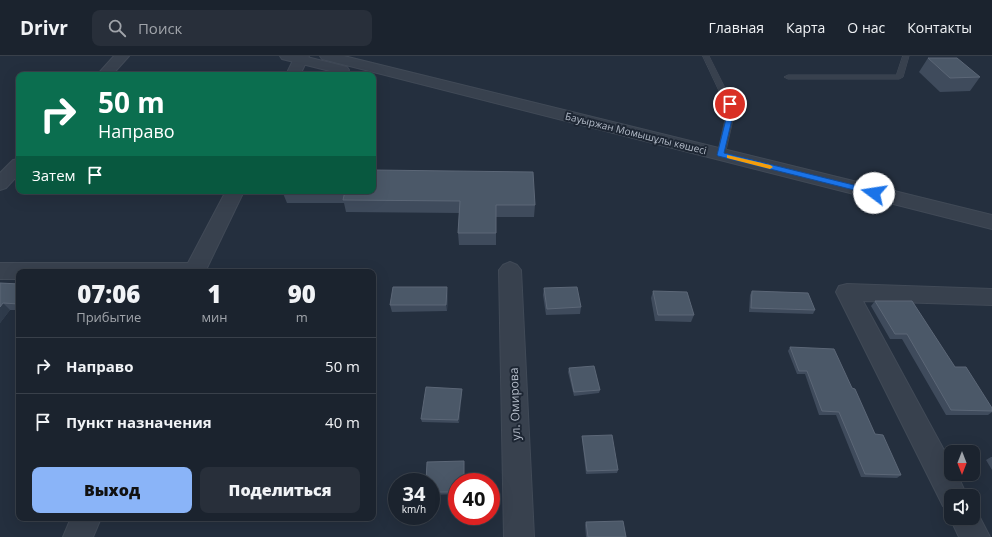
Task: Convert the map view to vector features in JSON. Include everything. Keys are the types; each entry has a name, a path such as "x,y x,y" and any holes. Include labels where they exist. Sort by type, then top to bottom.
{"street":[{"path":"107,72 122,56"},
{"name":"Бауыржан Момышұлы көшесі","path":"327,56 992,222"},
{"path":"293,72 296,57 349,72"},
{"name":"Бауыржан Момышұлы көшесі","path":"376,79 992,237"},
{"path":"0,184 16,167"},
{"path":"196,269 233,194"},
{"name":"ул. Омирова","path":"510,270 519,537"},
{"path":"0,271 16,271"},
{"path":"950,489 847,292 992,296"},
{"path":"78,537 85,521"},
{"path":"969,525 975,537"}],"lane":[{"path":"706,56 730,104 730,115 721,155"},
{"path":"788,77 898,77 906,56"}],"building":[{"path":"928,58 957,58 980,77 950,78"},
{"path":"376,170 533,172 535,205 496,205 496,233 458,233 460,201 343,200 344,194 376,194"},
{"path":"0,283 16,284 16,304 3,303 0,307"},
{"path":"393,287 447,287 446,305 390,305"},
{"path":"577,287 581,307 547,309 544,288"},
{"path":"653,291 687,292 694,315 658,315"},
{"path":"752,291 808,293 815,310 751,308"},
{"path":"875,301 912,301 955,367 966,367 992,408 992,411 951,410 907,334 895,334"},
{"path":"790,347 834,349 852,388 855,389 875,434 883,435 901,475 865,474 839,412 822,411 807,371 799,371"},
{"path":"594,366 600,390 574,392 569,368"},
{"path":"426,387 462,389 458,420 421,419"},
{"path":"612,435 618,470 587,471 582,436"},
{"path":"464,461 464,473 448,473 448,492 440,492 440,473 426,473 427,462"},
{"path":"623,521 626,537 588,537 586,522"}],"slow traffic":[{"path":"729,157 770,167"}],"route":[{"path":"730,104 730,115 721,155 874,193"}]}
